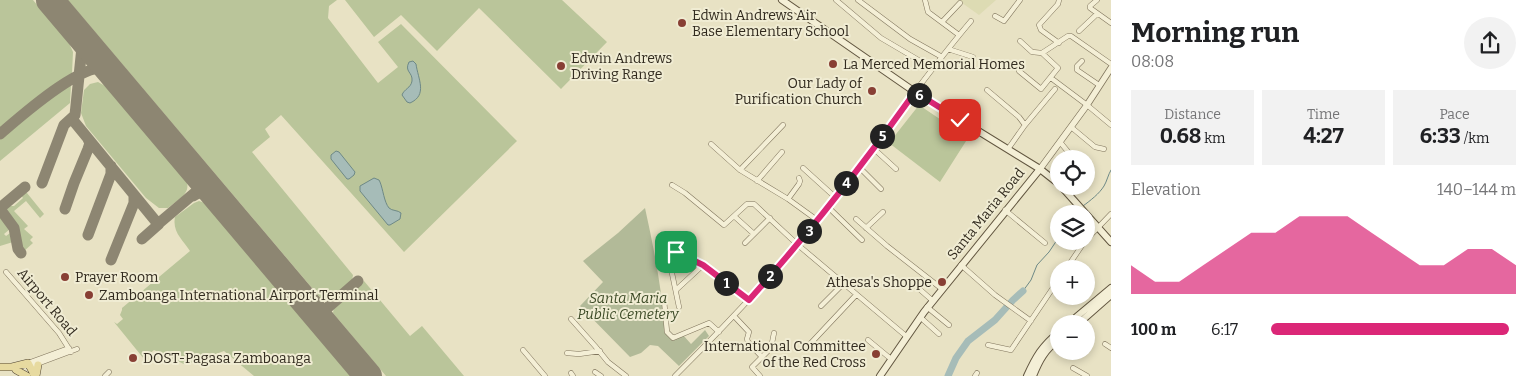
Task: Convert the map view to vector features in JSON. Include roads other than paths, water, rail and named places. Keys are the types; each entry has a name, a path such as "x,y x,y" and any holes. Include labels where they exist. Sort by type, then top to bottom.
{"main road":[{"path":"782,0 915,92 1050,177"},
{"name":"Santa Maria Road","path":"880,376 927,307 1040,169"},
{"path":"1069,195 1111,242"},
{"path":"1079,315 1111,288"},
{"path":"1088,315 1111,295"},
{"path":"1027,376 1038,351 1049,343"},
{"path":"1033,376 1049,343"},
{"path":"0,367 27,369 36,376 38,365"},
{"path":"0,371 13,369"}],"street":[{"path":"836,0 882,38 932,68"},
{"path":"858,0 910,39 942,57"},
{"path":"925,0 928,12 959,35"},
{"path":"995,16 1004,21 1020,0"},
{"path":"1059,0 1058,4 1039,25 1041,30 1059,43"},
{"path":"1097,0 1090,8 1111,23"},
{"path":"942,22 960,3"},
{"path":"1079,31 1097,14"},
{"path":"675,376 719,332 798,245 932,68 971,21"},
{"path":"1042,54 1071,36 1111,66"},
{"path":"1020,42 1032,52 1042,54 1058,68 1051,78 1039,89 1020,71"},
{"path":"948,49 973,57"},
{"path":"1082,61 1077,66 1078,70 1099,85"},
{"name":"Santa Maria Road","path":"1040,169 1087,105 1111,66"},
{"path":"1051,78 1111,125"},
{"path":"1008,150 1025,125 1055,89"},
{"path":"987,90 1025,125"},
{"path":"740,170 783,125"},
{"path":"1071,127 1095,147 1104,149"},
{"path":"1060,142 1067,150"},
{"path":"710,144 740,170 817,220"},
{"path":"872,148 896,168"},
{"path":"757,181 782,152"},
{"path":"858,167 881,189"},
{"path":"804,168 835,197"},
{"path":"788,200 799,184 799,178"},
{"path":"672,185 685,193 723,225 747,204 754,204 798,245 906,336"},
{"path":"828,207 862,240"},
{"path":"1005,210 1045,242"},
{"path":"866,228 882,212"},
{"path":"1095,231 1111,214"},
{"path":"734,216 754,234"},
{"path":"745,243 770,218"},
{"path":"856,219 942,289"},
{"path":"679,306 668,254 673,250 703,265 749,300"},
{"path":"676,290 703,265"},
{"path":"960,265 995,295 1032,321"},
{"name":"Airport Road","path":"6,272 60,333 70,350"},
{"path":"821,306 843,284"},
{"path":"917,287 933,301"},
{"path":"988,344 1011,350 1050,293"},
{"path":"811,343 856,295"},
{"path":"664,300 666,332 673,338 709,323 719,332"},
{"path":"927,307 949,325"},
{"path":"734,316 748,332 748,342 762,357"},
{"path":"920,317 940,334"},
{"path":"571,320 608,362 626,376"},
{"path":"760,376 752,367 771,348 774,333"},
{"path":"868,340 891,359"},
{"path":"1105,344 1111,348"},
{"path":"70,350 77,349"},
{"name":"Airport Road","path":"27,369 70,350"},
{"name":"Airport Road","path":"27,369 70,350"},
{"path":"524,350 545,376"},
{"path":"567,353 579,354 600,351"},
{"path":"1073,368 1087,376"},
{"path":"617,376 621,371"},
{"path":"105,376 110,372"},
{"path":"595,372 601,376"}],"water":[{"path":"413,61 416,64 420,81 420,91 416,100 410,103 402,95 411,83 412,78 408,65 409,62"},
{"path":"336,151 339,152 355,172 349,179 331,159 331,155"},
{"path":"374,178 380,182 389,208 401,213 400,219 390,225 360,191 360,186"}],"waterway":[{"path":"1084,205 1102,189 1111,170"},
{"path":"1023,291 1031,280 1037,265 1050,250"},
{"path":"948,376 956,358 968,341 995,320 1023,291"}],"place":[{"name":"Edwin Andrews Air Base Elementary School","path":"682,23"},
{"name":"La Merced Memorial Homes","path":"833,64"},
{"name":"Edwin Andrews Driving Range","path":"561,66"},
{"name":"Our Lady of Purification Church","path":"872,91"},
{"name":"Prayer Room","path":"65,277"},
{"name":"Athesa's Shoppe","path":"942,282"},
{"name":"Zamboanga International Airport Terminal","path":"89,295"},
{"name":"International Committee of the Red Cross","path":"876,354"},
{"name":"DOST-Pagasa Zamboanga","path":"133,358"}],"park label":[{"name":"Santa Maria Public Cemetery","path":"628,306"}]}
